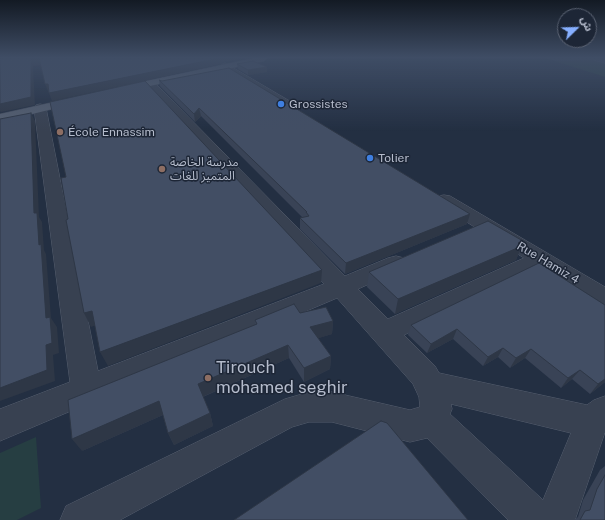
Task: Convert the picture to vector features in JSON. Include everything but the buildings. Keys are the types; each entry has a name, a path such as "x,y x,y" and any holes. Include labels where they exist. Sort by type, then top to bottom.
{"main road":[{"path":"150,82 108,92 158,82"},
{"path":"90,96 41,111 0,117 90,96"}],"street":[{"path":"251,82 302,113"},
{"path":"150,84 424,375 431,402 536,520"},
{"path":"0,122 41,111 86,389"},
{"name":"Rue Hamiz 4","path":"433,192 605,298"},
{"path":"457,237 486,225"},
{"path":"0,425 86,389 342,287 421,253"},
{"path":"384,332 541,259"},
{"path":"431,402 598,417 555,520"},
{"path":"80,520 285,414 309,407 332,407 410,426 423,424 431,402"}],"green space":[{"path":"36,437 41,508 17,520 0,520 0,453"}],"place":[{"name":"Grossistes","path":"281,104"},
{"name":"École Ennassim","path":"60,132"},
{"name":"Tolier","path":"370,158"},
{"name":"مدرسة الخاصة المتميز للغات","path":"162,169"},
{"name":"Tirouch mohamed seghir","path":"208,378"}]}
